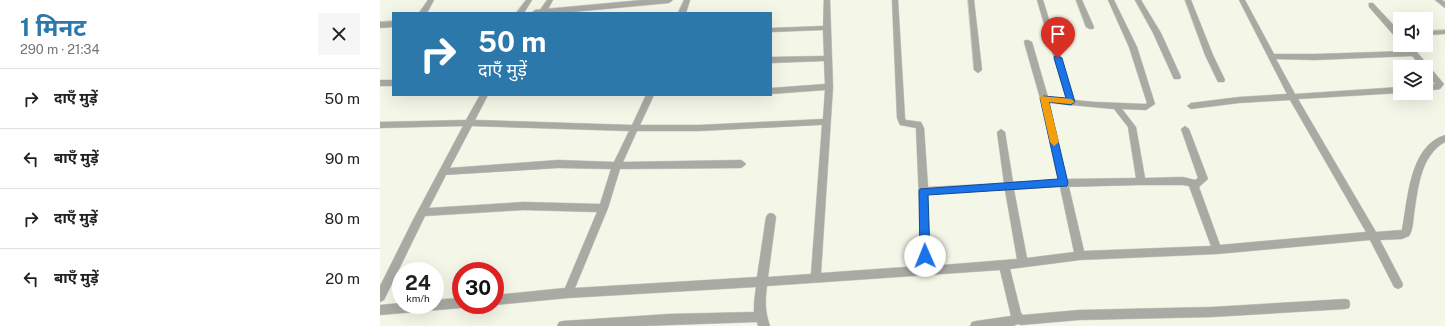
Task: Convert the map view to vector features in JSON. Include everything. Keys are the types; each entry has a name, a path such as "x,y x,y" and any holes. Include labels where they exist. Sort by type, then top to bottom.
{"street":[{"path":"424,12 431,0"},
{"path":"521,12 529,0"},
{"path":"543,12 550,0"},
{"path":"551,12 669,0"},
{"path":"682,12 687,0"},
{"path":"816,277 825,122 829,87 829,58 825,28 826,0"},
{"path":"895,0 901,118 903,123 915,123 920,126 925,270"},
{"path":"971,0 978,70"},
{"path":"1040,0 1071,102"},
{"path":"1079,0 1090,27"},
{"path":"1044,98 1117,106 1146,106 1151,104 1132,47 1111,0"},
{"path":"1138,0 1177,77"},
{"path":"1188,0 1209,55 1221,80"},
{"path":"1242,0 1293,98 1373,236 1398,284"},
{"path":"1438,0 1445,6"},
{"path":"1371,5 1393,29"},
{"path":"380,25 392,24"},
{"path":"772,30 825,28"},
{"path":"1433,33 1445,32"},
{"path":"1028,42 1044,98 1080,256"},
{"path":"1271,56 1334,57 1414,53 1420,60"},
{"path":"772,60 829,58"},
{"path":"1433,76 1440,84 1437,87 1433,87"},
{"path":"380,83 392,83"},
{"path":"772,91 829,87"},
{"path":"1191,106 1239,100 1293,98 1393,91"},
{"path":"380,297 422,212 483,96"},
{"path":"568,293 603,208 617,166 650,96"},
{"path":"1117,106 1119,113 1130,122 1132,127 1141,182"},
{"path":"380,125 469,123 634,128 699,128 825,122"},
{"path":"1185,129 1203,179 1194,186 1217,250"},
{"path":"1001,132 1023,262"},
{"path":"504,299 568,293 761,282 1004,265 1080,256 1217,250 1373,236 1402,235 1406,233 1415,181 1423,160 1433,144 1445,138"},
{"path":"444,172 538,165 617,166 741,164"},
{"path":"923,191 1063,183 1183,181 1196,184"},
{"path":"422,212 524,206 603,208"},
{"path":"563,326 669,318 763,321 759,308 761,282 771,218"},
{"path":"1004,265 1018,319"},
{"path":"976,326 1006,323 1018,319 1079,315 1212,312 1345,304"},
{"path":"380,310 392,309"}],"slow traffic":[{"path":"1054,142 1044,98 1071,102"}],"route":[{"path":"925,256 923,191 1063,183 1044,98 1071,102 1058,58"}]}
